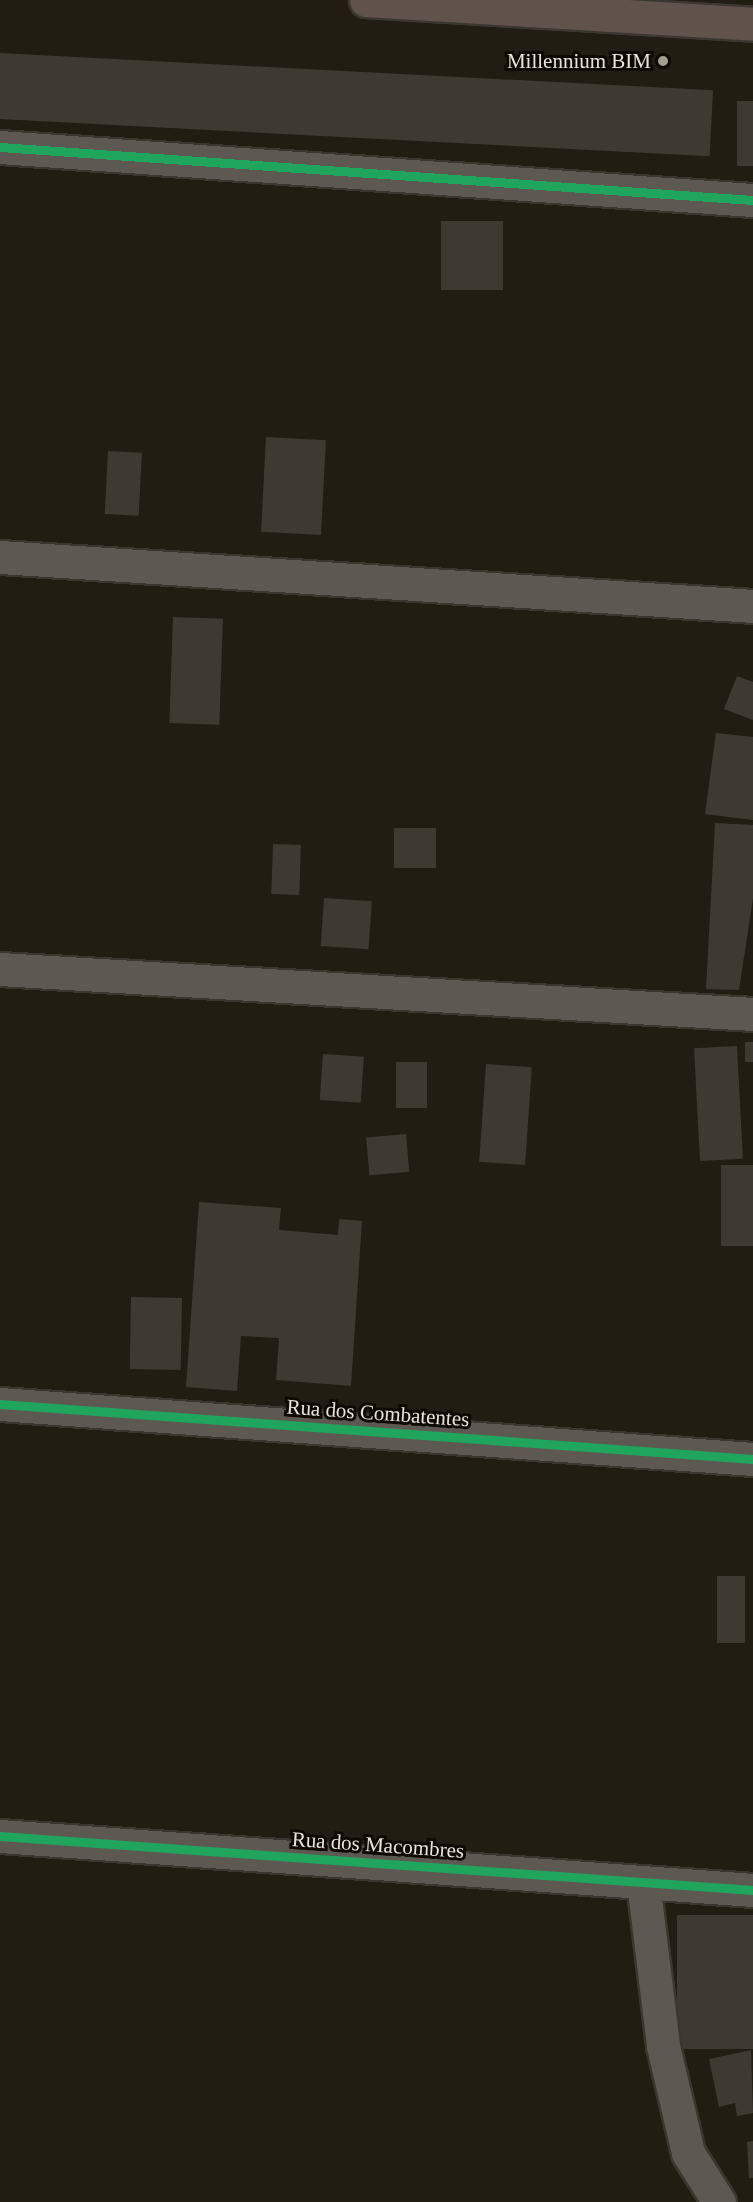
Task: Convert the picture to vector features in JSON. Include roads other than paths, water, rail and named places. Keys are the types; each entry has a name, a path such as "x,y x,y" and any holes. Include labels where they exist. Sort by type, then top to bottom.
{"highway":[{"path":"366,0 742,15"}],"street":[{"path":"0,147 753,200"},
{"path":"0,557 753,606"},
{"path":"0,969 753,1014"},
{"name":"Rua dos Combatentes","path":"0,1404 753,1459"},
{"name":"Rua dos Macombres","path":"0,1836 753,1890"},
{"path":"643,1882 663,2046 687,2153 719,2202"}],"place":[{"name":"Millennium BIM","path":"663,61"}]}
